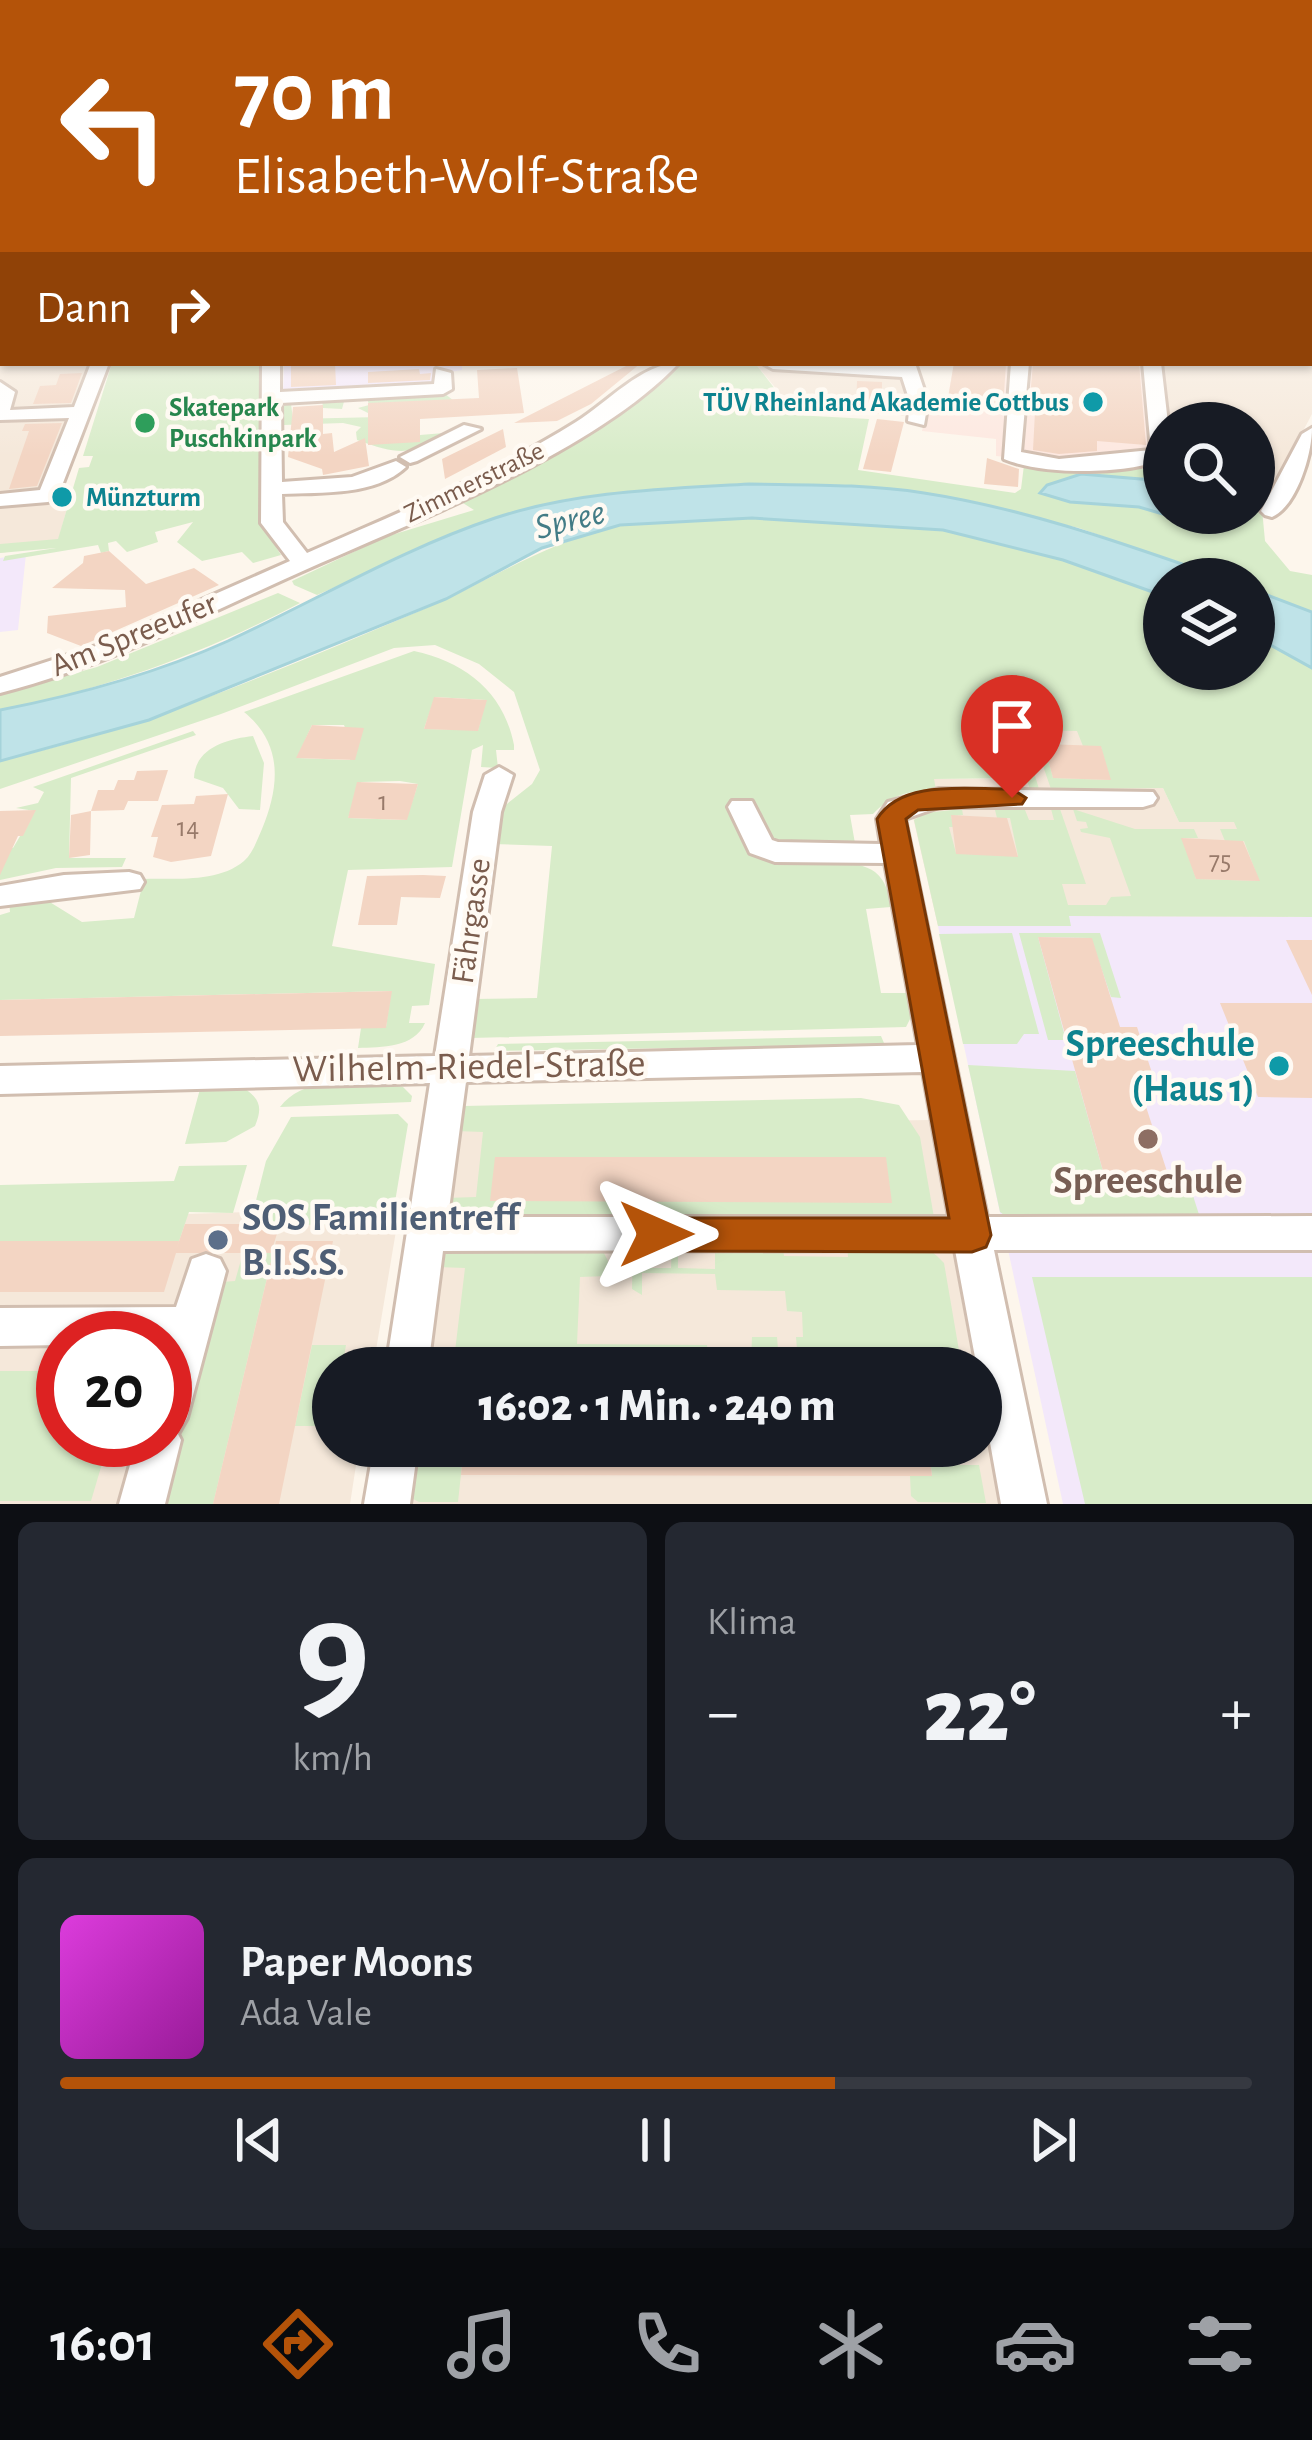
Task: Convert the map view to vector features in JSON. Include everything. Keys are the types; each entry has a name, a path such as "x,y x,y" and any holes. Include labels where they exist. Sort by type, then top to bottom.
{"street":[{"path":"0,500 48,496 99,366"},
{"path":"271,366 272,523 303,563"},
{"name":"Zimmerstraße","path":"266,580 554,443 604,415 666,366"},
{"path":"840,366 907,368 920,402 916,421"},
{"path":"1020,366 1011,454 1030,463 1059,465 1151,458 1161,453 1152,366"},
{"path":"270,398 443,389 442,373"},
{"path":"0,387 6,392 1,410 5,416 82,412"},
{"path":"269,489 383,476 471,429"},
{"path":"1275,505 1312,434"},
{"name":"Am Spreeufer","path":"0,685 84,659 266,580"},
{"name":"Fährgasse","path":"410,1347 488,812 499,775"},
{"path":"1024,1504 891,819 898,808 913,802 1133,795"},
{"path":"742,807 760,846 775,852 896,854"},
{"path":"0,896 64,884 129,882"},
{"name":"Wilhelm-Riedel-Straße","path":"0,1080 938,1058"},
{"path":"427,1234 1312,1233"},
{"path":"192,1319 206,1271"},
{"path":"0,1327 36,1327"},
{"path":"142,1504 152,1467"},
{"path":"387,1504 393,1467"}],"shaded area":[{"path":"0,366 95,366 43,492 0,497"},
{"path":"284,366 462,366 462,370 437,374 438,384 283,395"},
{"path":"757,366 898,366 911,402 910,416 792,408"},
{"path":"953,366 1147,366 1151,402 1143,402 1143,454 1066,463 996,456 996,439 922,431 929,401 947,402"},
{"path":"1158,366 1312,366 1312,414 1275,484 1275,402 1163,402"},
{"path":"69,501 57,545 0,553 0,506"},
{"path":"26,554 18,630 0,632 0,558"},
{"path":"1018,725 1107,726 1163,788 1179,822 1242,822 1288,917 938,926 907,791 935,790 933,779 1035,778"},
{"name":"Spreeschule","path":"1068,916 1312,917 1312,1504 1063,1504 938,926 1070,926"},
{"path":"929,1120 970,1347 423,1347 454,1128"},
{"path":"400,1207 377,1347 312,1347 312,1467 356,1467 350,1504 0,1504 0,1220"},
{"path":"406,1467 992,1467 999,1504 401,1504"}],"green space":[{"path":"111,366 264,366 262,525 281,555 253,563 242,552 202,561 177,542 193,522 155,532 158,542 127,552 116,541 101,553 98,545 3,561 5,556 56,548 0,553 0,544 58,539 79,468 89,467 93,456 83,456"},
{"path":"679,366 757,366 795,415 869,419 858,470 1015,493 1021,489 1024,465 1132,463 1143,469 1143,479 1081,474 1070,502 1143,508 1143,534 1264,534 1290,571 1312,575 1312,612 1275,597 1275,558 1165,558 1079,528 924,493 842,485 749,484 567,499 495,518 317,595 294,585 292,581 385,537 474,510 455,498 601,425"},
{"path":"444,393 454,401 408,402 419,441 420,435 456,432 417,449 397,451 357,440 361,427 284,425 284,399 345,398 342,409 323,408 322,400 291,404 293,419 380,417 368,406 368,413 358,408 369,405 367,398 354,398"},
{"path":"752,518 943,530 1063,560 1143,589 1143,690 1275,690 1275,648 1312,668 1312,917 1069,916 1071,926 938,926 914,820 925,813 962,809 963,815 951,816 954,827 949,827 956,853 1018,856 1010,818 997,818 995,810 1025,810 1029,820 1054,820 1051,809 1060,809 1086,884 1062,884 1068,905 1106,905 1111,897 1131,896 1110,838 1081,832 1088,828 1086,822 1077,821 1073,809 1135,829 1194,829 1198,838 1183,838 1196,879 1259,881 1244,841 1225,841 1220,829 1237,829 1234,822 1179,822 1163,788 1051,789 1035,743 1038,740 1058,741 1044,744 1053,778 1110,780 1101,747 1083,746 1077,731 1021,730 1039,789 1030,789 1026,778 934,779 936,790 901,795 873,814 850,815 856,849 750,844 852,863 879,876 891,907 866,909 881,993 908,993 911,1017 906,1027 470,1038 473,999 537,998 552,846 493,844 498,811 532,784 540,770 514,692 479,664 435,645 394,648 221,714 0,789 0,761 110,731 218,693 431,606 566,542 631,524"},
{"path":"278,593 300,603 154,667 0,710 0,694 97,667"},
{"path":"414,651 466,672 501,710 514,750 496,750 498,768 481,767 483,745 472,750 452,867 348,870 332,946 435,964 429,1005 412,1006 409,1023 425,1023 420,1031 396,1044 358,1048 361,1028 386,1027 391,991 0,1000 0,915 10,912 9,900 40,896 82,922 134,918 144,879 209,876 247,858 268,813 274,766 266,738 244,712","holes":["435,697 486,700 478,730 424,729","312,725 344,725 353,750 350,760 297,758","361,782 418,784 406,820 348,818"]},
{"path":"193,731 196,735 71,778 69,858 126,858 122,867 56,868 0,880 0,849 13,848 35,811 16,808 38,803 44,792 33,787"},
{"path":"253,736 264,763 260,810 239,809 223,788 194,778 206,752"},
{"path":"1012,933 1039,1034 1024,1034 1017,1044 963,1044 939,934"},
{"path":"1019,933 1100,933 1121,998 1111,997 1091,938 1038,937 1066,1040 1048,1040"},
{"path":"881,1036 884,1043 859,1045 494,1051 498,1044"},
{"path":"968,1065 1075,1071 1108,1189 1172,1190 1168,1176 1187,1177 1203,1227 1018,1225 1000,1212"},
{"path":"376,1082 403,1087 412,1096 411,1102 280,1107 311,1087"},
{"path":"242,1087 258,1104 255,1126 226,1142 185,1144 200,1089"},
{"path":"861,1098 899,1105 920,1137 935,1223 443,1221 446,1198 476,1197 483,1132 455,1131 464,1106"},
{"path":"398,1114 408,1124 391,1226 250,1224 266,1161 291,1117"},
{"path":"247,1165 233,1213 189,1212 179,1241 0,1241 0,1185 174,1181 179,1166"},
{"path":"647,1241 646,1268 671,1268 672,1241 678,1241 678,1268 715,1269 715,1242 782,1242 784,1256 848,1257 847,1242 927,1248 944,1263 958,1347 797,1347 796,1337 803,1337 802,1312 787,1311 785,1291 717,1290 715,1274 642,1273 642,1295 632,1289 633,1248"},
{"path":"601,1247 608,1261 607,1276 580,1277 577,1344 707,1345 456,1347 465,1268 437,1267 440,1249"},
{"path":"243,1253 273,1253 213,1504 163,1504 173,1467 192,1467 192,1395 222,1282 235,1281"},
{"path":"1032,1277 1312,1277 1312,1504 1085,1504"},
{"path":"752,1337 777,1337 778,1347 752,1347"},
{"path":"312,1345 346,1345 312,1347 312,1426 295,1426"},
{"path":"0,1371 36,1371 36,1467 101,1467 91,1501 0,1501"},
{"path":"411,1467 462,1467 458,1502 419,1502 407,1496"},
{"path":"931,1467 979,1467 986,1503 918,1502 911,1496 910,1476 932,1475"}],"water":[{"path":"1081,474 1143,479 1143,508 1070,502 1040,493 1047,485"},
{"name":"Spree","path":"749,484 924,493 1001,508 1163,558 1143,558 1143,589 1063,560 943,530 752,518 620,525 542,548 446,599 149,720 0,761 0,710 116,682 201,653 393,560 495,518 589,497"},
{"path":"1275,598 1312,612 1312,668 1275,648"}],"building":[{"path":"291,366 335,366 336,385 291,387"},
{"path":"626,366 637,366 591,404 557,421 514,423"},
{"path":"953,366 1006,366 1003,409 947,404"},
{"name":"TÜV Rheinland Akademie Cottbus","path":"1033,366 1139,366 1143,445 1097,441 1097,451 1033,450 1035,412 1029,411"},
{"path":"517,368 524,413 420,419 420,442 368,445 368,403 479,398 477,370"},
{"path":"419,369 420,374 431,373 430,380 368,383 368,372"},
{"path":"82,373 71,403 33,404 40,386 56,385 60,374"},
{"path":"857,381 882,382 882,412 856,411"},
{"path":"323,405 323,434 332,433 334,452 365,438 369,466 323,475 322,469 288,457 293,407"},
{"path":"877,419 904,422 891,472 863,469"},
{"path":"62,423 37,486 9,489 29,431 22,431 25,424"},
{"path":"503,429 506,447 445,479 442,459"},
{"path":"987,458 1019,469 1018,487 984,484"},
{"path":"109,551 146,584 194,568 219,585 81,646 47,633 48,616 126,607 125,590 52,588 83,563 84,556"},
{"path":"434,697 487,700 478,731 424,729"},
{"path":"312,725 364,728 355,760 296,758"},
{"path":"1044,744 1101,746 1111,780 1053,778"},
{"path":"168,770 158,801 128,801 124,810 91,811 98,790 114,790 118,780 134,780 137,771"},
{"path":"357,782 418,784 407,820 348,818"},
{"path":"228,794 211,856 171,862 153,857 158,837 151,837 162,805 194,804 196,796"},
{"path":"36,810 23,836 18,836 0,875 0,811"},
{"path":"91,811 90,855 69,858 71,815"},
{"path":"951,815 1007,818 1018,857 956,854"},
{"path":"1181,838 1243,841 1260,881 1196,879"},
{"path":"367,876 446,876 440,898 401,897 397,925 358,925"},
{"path":"1038,937 1092,938 1120,1027 1137,1027 1155,1082 1138,1082 1173,1190 1108,1189"},
{"name":"Spreeschule (Haus 1)","path":"1286,940 1312,940 1312,995"},
{"path":"392,991 386,1028 0,1036 0,1000"},
{"name":"Spreeschule (Haus 1)","path":"1220,1003 1312,1003 1312,1098 1258,1097"},
{"path":"495,1157 886,1157 892,1203 490,1201"},
{"path":"185,1224 280,1224 271,1253 176,1253 164,1292 0,1292 0,1241 179,1241 176,1250"},
{"path":"276,1241 333,1241 279,1504 213,1504"},
{"path":"462,1467 931,1467 932,1476 461,1475"}],"place":[{"name":"TÜV Rheinland Akademie Cottbus","path":"1093,402"},
{"name":"Skatepark Puschkinpark","path":"145,423"},
{"name":"Münzturm","path":"62,497"},
{"name":"Spreeschule (Haus 1)","path":"1279,1066"},
{"name":"Spreeschule","path":"1148,1139"},
{"name":"SOS Familientreff B.I.S.S.","path":"218,1240"}],"route":[{"path":"656,1234 972,1235 891,819 898,808 913,802 1012,798"}]}
